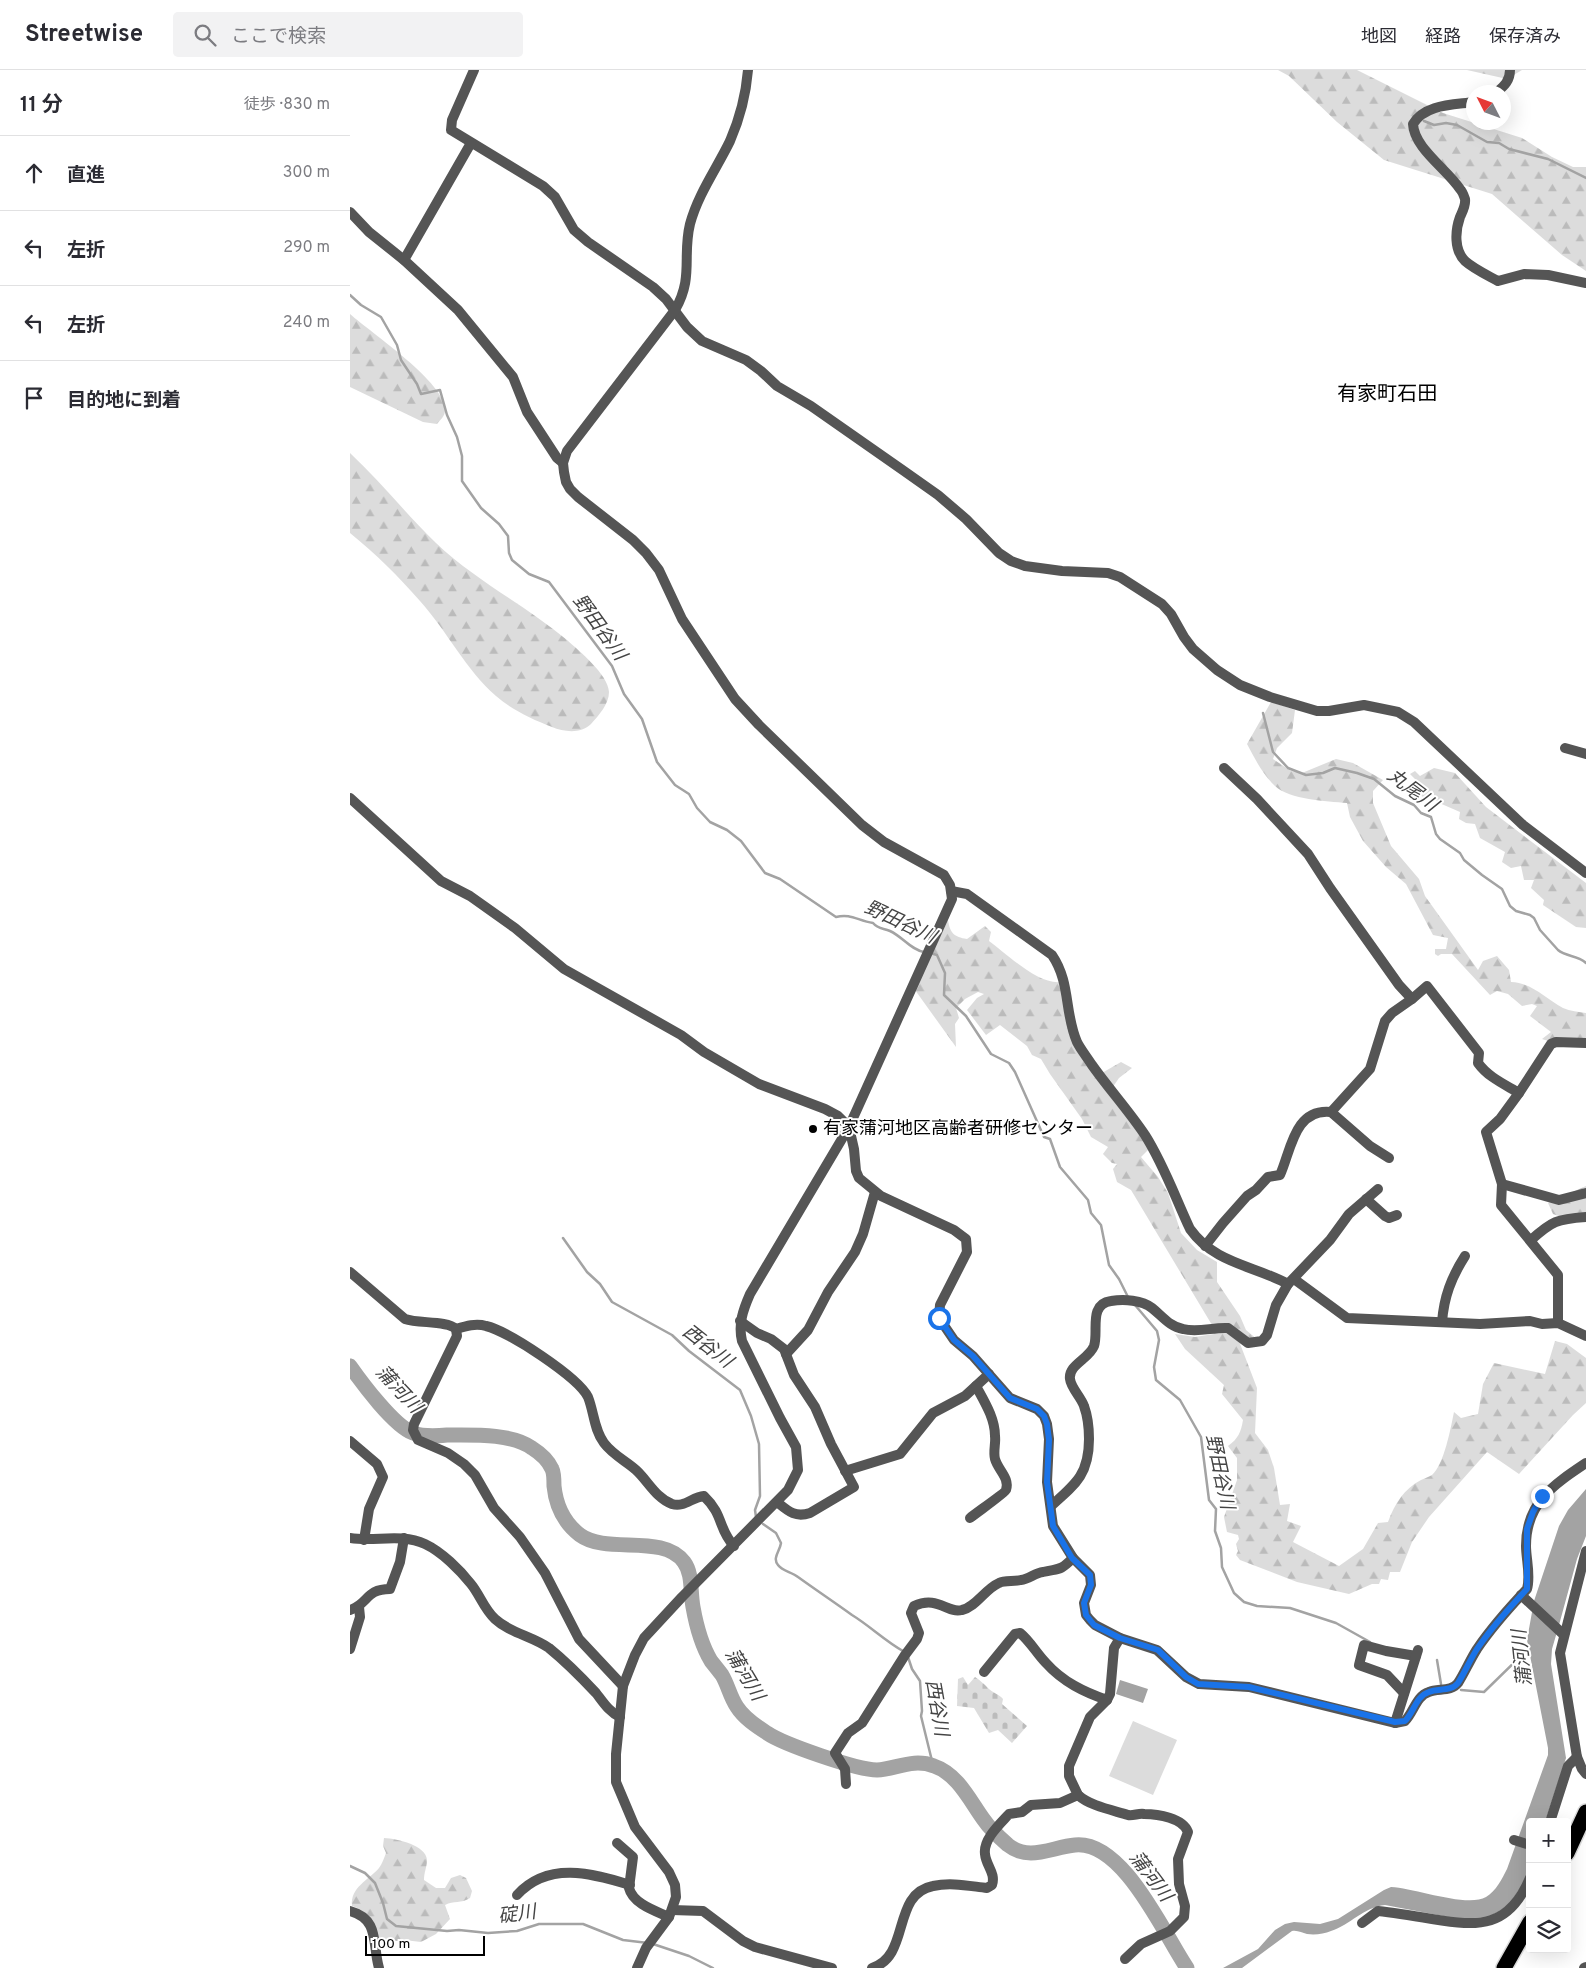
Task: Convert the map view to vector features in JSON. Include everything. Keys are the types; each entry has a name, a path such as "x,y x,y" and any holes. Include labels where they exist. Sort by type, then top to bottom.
{"highway":[{"path":"1571,1845 1586,1813"},
{"path":"1504,1968 1526,1929"}],"street":[{"path":"474,70 450,128 471,143 543,186 555,197 574,230 588,242 653,287 666,299 687,327 702,340 746,360 782,390 811,406 938,495 966,519 999,553 1011,561 1025,566 1062,571 1108,573 1120,577 1162,604 1171,614 1193,649 1217,670 1240,685 1270,697 1317,711 1329,711 1364,705 1398,712 1414,722 1523,825 1586,873"},
{"path":"637,1968 649,1944 671,1914 676,1897 675,1885 669,1872 635,1827 616,1782 616,1754 623,1686 644,1638 788,1490 798,1470 796,1447 742,1341 740,1321 750,1294 849,1127 952,900 947,879 940,872 884,842 862,825 759,725 735,699 713,668 682,619 659,570 633,540 574,493 566,482 564,463 567,451 682,299 687,283 687,241 690,223 737,124 748,70"},
{"path":"1505,85 1510,76 1510,70"},
{"path":"1466,103 1439,107 1425,112 1417,117 1413,124 1416,138 1459,188 1465,198 1465,207 1456,229 1459,253 1468,263 1498,282 1524,274 1548,275 1586,282"},
{"path":"404,260 471,143"},
{"path":"350,212 369,232 404,260 458,310 507,369 518,388 527,412 557,458 564,463"},
{"path":"1565,748 1586,754"},
{"path":"1224,768 1257,799 1308,854 1399,985 1412,998"},
{"path":"350,798 441,880 470,896 514,928 564,970 681,1035 704,1052 759,1084 825,1109 838,1116 849,1127 856,1171 860,1178 875,1192 954,1230 966,1239 968,1245 967,1252 940,1305 939,1318 954,1340 989,1374 1010,1398 1037,1409 1044,1416 1049,1440 1047,1482 1053,1526 1072,1558 1086,1570 1091,1579 1084,1603 1086,1615 1094,1625 1120,1638 1158,1650 1186,1677 1198,1684 1249,1687 1395,1722 1405,1721 1417,1701 1423,1695 1450,1688 1458,1683 1477,1649 1508,1608 1521,1595 1528,1585 1527,1529 1533,1512 1542,1496 1563,1478 1586,1463"},
{"path":"951,891 967,894 1052,955 1060,967 1065,982 1068,1013 1078,1044 1144,1135 1163,1166 1190,1229 1205,1246 1220,1257 1291,1282 1347,1318 1480,1324 1530,1321 1542,1324 1558,1323 1586,1336"},
{"path":"1331,1112 1370,1069 1384,1021 1427,986 1479,1053 1478,1063 1483,1070 1497,1081 1519,1093"},
{"path":"1558,1323 1558,1275 1501,1205 1502,1184 1486,1132 1500,1119 1551,1044 1556,1042 1586,1043"},
{"path":"1205,1246 1222,1223 1247,1196 1256,1190 1268,1177 1280,1175 1295,1133 1306,1120 1318,1112 1331,1112 1370,1146 1389,1158"},
{"path":"1502,1184 1558,1200 1586,1193"},
{"path":"1051,1506 1080,1477 1086,1467 1089,1454 1089,1424 1082,1398 1070,1381 1070,1373 1095,1345 1096,1316 1106,1303 1111,1301 1136,1302 1151,1307 1176,1327 1195,1330 1228,1328 1248,1343 1258,1343 1267,1335 1276,1305 1302,1267 1330,1240 1349,1214 1378,1189"},
{"path":"786,1354 808,1330 828,1292 855,1252 863,1234 875,1192"},
{"path":"1366,1199 1385,1216 1389,1218 1397,1215"},
{"path":"1530,1240 1548,1224 1562,1218 1586,1216"},
{"path":"1442,1322 1447,1290 1452,1275 1465,1256"},
{"path":"350,1272 405,1319 412,1322 450,1325 456,1329 476,1324 487,1326 511,1337 570,1376 588,1396 597,1430 604,1443 622,1460 636,1469 656,1494 670,1504 680,1506 704,1496 714,1506 720,1517 724,1536 734,1546"},
{"path":"740,1321 757,1333 778,1343 786,1354 794,1375 815,1407 844,1471 854,1487 802,1516 797,1515 777,1502"},
{"path":"456,1329 457,1336 417,1416 413,1430 418,1440 448,1452 475,1475 494,1508 520,1537 545,1573 579,1639 623,1686"},
{"path":"844,1471 900,1454 933,1413 965,1396 989,1374"},
{"path":"970,1518 990,1501 1000,1497 1004,1493 1007,1484 995,1459 995,1435 991,1416 976,1386"},
{"path":"350,1441 377,1464 383,1477 370,1509 364,1540"},
{"path":"350,1538 364,1540 404,1538 427,1545 440,1553 471,1584 495,1619 550,1649 595,1692 611,1712 620,1717"},
{"path":"350,1649 360,1617 354,1608 372,1592 380,1589 390,1589 400,1562 404,1538"},
{"path":"1586,1551 1560,1632 1562,1670 1577,1757 1579,1764 1586,1774"},
{"path":"846,1784 845,1769 835,1753 848,1733 862,1723 906,1655 918,1640 919,1633 911,1613 914,1606 920,1603 934,1602 953,1610 963,1610 1000,1582 1024,1580 1042,1572 1058,1570 1065,1566 1072,1558"},
{"path":"1521,1595 1560,1632"},
{"path":"984,1672 1015,1634 1020,1633 1052,1669 1071,1685 1107,1700"},
{"path":"1120,1638 1114,1648 1110,1694 1107,1700 1090,1717 1069,1766 1069,1776 1078,1795 1085,1801 1130,1816 1143,1814 1176,1820 1186,1827 1188,1832 1178,1860 1179,1884 1185,1906 1184,1918 1170,1931 1141,1944 1125,1959"},
{"path":"1395,1722 1417,1653 1386,1652 1364,1645 1359,1665 1387,1676 1404,1693"},
{"path":"1551,1818 1568,1766 1577,1757"},
{"path":"872,1968 879,1966 893,1950 907,1905 919,1892 932,1886 954,1884 987,1888 992,1885 994,1878 984,1854 990,1837 1009,1814 1022,1812 1031,1805 1060,1802 1078,1795"},
{"path":"1515,1840 1526,1844"},
{"path":"617,1843 633,1857"},
{"path":"646,1843 633,1857 630,1885 631,1893 634,1897 671,1914 704,1910 743,1941 755,1947 832,1968"},
{"path":"517,1895 532,1881 544,1876 568,1872 608,1878 630,1885"},
{"path":"1362,1923 1378,1910 1456,1923 1478,1924 1489,1922 1502,1915 1511,1907 1526,1887"},
{"path":"350,1911 363,1916 372,1926 379,1968"}],"green space":[{"path":"1278,70 1357,70 1443,113 1466,120 1466,130 1497,130 1522,138 1552,157 1573,167 1586,167 1586,271 1562,255 1492,194 1384,160 1337,122 1289,76"},
{"path":"1467,70 1522,70 1507,79"},
{"path":"350,314 406,359 434,387 442,400 445,411 437,424 423,422 350,387"},
{"path":"350,453 451,557 551,627 592,663 604,678 609,696 600,713 591,724 577,731 557,729 515,710 485,686 420,601 403,582 350,533"},
{"path":"1271,702 1295,710 1292,733 1277,748 1273,759 1291,771 1302,773 1336,759 1353,763 1383,780 1373,791 1373,803 1391,846 1419,879 1425,896 1478,970 1483,961 1497,956 1509,970 1511,982 1532,988 1563,1008 1586,1013 1586,1038 1548,1041 1542,1039 1551,1032 1530,1016 1537,1006 1532,1004 1522,1006 1508,994 1497,991 1490,995 1452,954 1441,954 1438,956 1435,954 1435,949 1446,949 1448,938 1433,935 1406,884 1386,867 1363,841 1350,817 1347,803 1299,797 1282,791 1271,782 1247,744"},
{"path":"1434,768 1455,773 1486,807 1586,883 1586,928 1576,927 1543,905 1544,900 1531,888 1534,880 1524,880 1521,866 1511,868 1502,862 1505,852 1480,838 1475,824 1466,823 1459,819 1460,812 1437,802 1432,790 1426,799 1420,795 1415,787 1417,781 1410,774 1415,771 1420,776"},
{"path":"948,920 953,934 967,939 985,926 991,932 989,941 1024,968 1043,979 1062,982 1065,1016 1095,1077 1121,1062 1132,1068 1119,1078 1108,1094 1139,1132 1149,1149 1141,1157 1158,1177 1168,1193 1181,1233 1197,1250 1217,1262 1217,1282 1240,1316 1246,1330 1258,1340 1239,1341 1257,1388 1255,1433 1268,1450 1274,1468 1280,1505 1290,1504 1287,1521 1301,1526 1293,1542 1339,1566 1363,1549 1378,1523 1388,1522 1397,1503 1405,1492 1421,1480 1432,1475 1436,1470 1446,1445 1454,1412 1461,1418 1478,1414 1483,1384 1494,1363 1545,1374 1555,1341 1567,1344 1586,1358 1586,1403 1519,1474 1487,1452 1429,1517 1412,1542 1400,1572 1390,1572 1388,1580 1381,1579 1379,1584 1372,1584 1349,1594 1297,1582 1240,1560 1236,1555 1238,1551 1236,1544 1239,1539 1238,1535 1227,1532 1224,1517 1237,1480 1237,1458 1228,1446 1238,1435 1243,1420 1222,1394 1224,1385 1185,1349 1175,1334 1195,1337 1214,1334 1212,1325 1131,1190 1117,1182 1113,1169 1117,1164 1112,1163 1103,1154 1108,1147 1091,1137 1082,1119 1041,1059 1032,1055 1027,1046 1000,1025 986,1035 967,1010 977,998 984,994 978,992 965,999 956,1008 959,1018 955,1024 956,1047 915,990"},
{"path":"1586,1186 1586,1215 1573,1221 1553,1214 1548,1203"},
{"path":"963,1677 968,1685 975,1677 979,1680 1001,1697 1003,1699 1002,1704 1027,1726 1012,1743 998,1730 989,1733 974,1708 957,1706 958,1679"},
{"path":"1133,1721 1177,1740 1153,1795 1109,1776"},
{"path":"384,1838 403,1841 422,1850 427,1860 424,1880 436,1888 445,1888 451,1878 460,1875 466,1878 472,1891 470,1898 467,1900 445,1905 450,1919 436,1934 421,1942 404,1940 380,1943 374,1925 368,1916 352,1906 352,1899 357,1889 382,1863 386,1853 383,1846"}],"shaded area":[{"path":"1586,1489 1586,1536 1577,1559 1552,1649 1551,1664 1566,1758 1546,1818 1526,1818 1526,1879 1509,1905 1489,1917 1459,1919 1385,1905 1377,1906 1344,1925 1325,1933 1305,1934 1292,1931 1242,1968 1223,1968 1258,1949 1275,1930 1285,1924 1294,1922 1320,1924 1338,1919 1391,1887 1467,1900 1477,1900 1486,1897 1496,1888 1507,1869 1548,1755 1527,1640 1534,1601 1559,1526 1568,1510"},
{"path":"1120,1680 1148,1689 1143,1703 1116,1694"}],"waterway":[{"path":"1424,121 1434,125 1446,123 1457,125 1487,142 1499,143 1509,149 1548,159 1586,178"},
{"name":"野田谷川","path":"350,295 361,305 381,317 397,345 401,360 417,384 421,394 440,390 462,456 462,481 481,508 499,524 508,536 509,553 512,560 529,574 549,582 612,666 624,694 642,719 657,762 675,785 689,794 697,808 710,822 727,830 741,841 765,873 780,879 836,917 850,917 873,923 895,934 915,949 924,952"},
{"name":"丸尾川","path":"1263,713 1273,752 1288,768 1306,775 1323,773 1335,768 1357,773 1374,779 1395,796 1414,805 1421,813 1431,817 1436,834 1440,839 1460,853 1464,860 1502,889 1510,906 1516,911 1534,918 1540,930 1558,950 1586,963"},
{"name":"野田谷川","path":"930,953 937,955 945,973 944,995 966,1016 991,1054 1009,1063 1015,1072 1044,1137 1050,1139 1060,1167 1088,1200 1091,1213 1101,1225 1109,1265 1128,1297"},
{"name":"西谷川","path":"563,1238 587,1272 600,1284 612,1302 672,1335 689,1351 740,1390 751,1416 759,1444 760,1496 755,1510 756,1517"},
{"name":"野田谷川","path":"1135,1305 1157,1331 1159,1340 1154,1367 1156,1380 1180,1400 1201,1437 1209,1500 1216,1509 1215,1531 1221,1548 1222,1567 1234,1593 1244,1602 1257,1606 1290,1608 1336,1623 1370,1642"},
{"name":"蒲河川","path":"350,1366 388,1413 405,1429 413,1433 430,1436 468,1435 503,1437 524,1443 538,1452 553,1471 555,1493 561,1513 569,1525 580,1535 591,1541 605,1544 649,1546 663,1548 675,1553 684,1562 689,1572 696,1620 708,1655 722,1675 737,1707 755,1725 776,1738 820,1756 867,1769 877,1770 912,1763 934,1766 950,1775 957,1782 992,1830 1016,1850 1032,1853 1075,1845 1093,1847 1110,1857 1140,1892 1187,1968"},
{"name":"西谷川","path":"763,1524 776,1533 781,1543 776,1560 780,1567 796,1575 903,1651"},
{"name":"野田谷川","path":"1461,1690 1484,1692 1531,1646"},
{"name":"西谷川","path":"908,1657 912,1669 920,1681 921,1716 933,1765"},
{"name":"野田谷川","path":"1437,1660 1441,1684"},
{"name":"碇川","path":"350,1866 365,1873 375,1883 387,1919 396,1926 488,1933 517,1931 539,1924 583,1924 623,1940 648,1943"},
{"name":"碇川","path":"653,1944 689,1956 713,1968"}],"place":[{"name":"有家蒲河地区高齢者研修センター","path":"813,1129"}],"district":[{"name":"有家町石田","path":"1387,395"}],"route":[{"path":"939,1318 954,1340 973,1356 1010,1398 1037,1409 1044,1416 1049,1440 1047,1482 1053,1526 1072,1558 1090,1575 1091,1585 1084,1603 1086,1615 1094,1625 1120,1638 1158,1650 1186,1677 1198,1684 1249,1687 1395,1722 1401,1723 1405,1721 1417,1701 1423,1695 1454,1687 1458,1683 1477,1649 1508,1608 1527,1589 1527,1529 1533,1512 1542,1496"}]}
